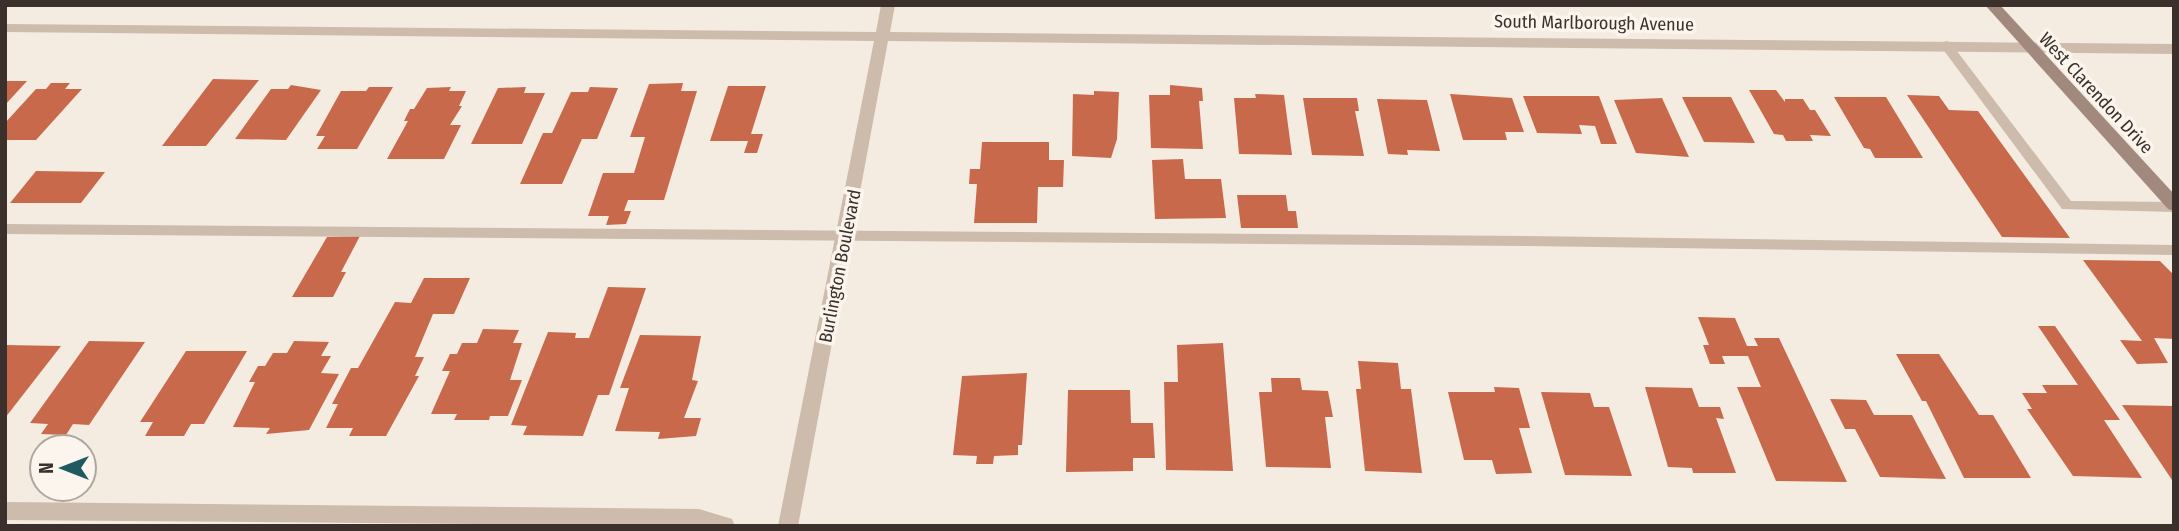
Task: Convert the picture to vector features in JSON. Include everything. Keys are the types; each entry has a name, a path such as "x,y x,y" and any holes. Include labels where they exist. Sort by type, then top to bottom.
{"main road":[{"name":"West Clarendon Drive","path":"1992,5 2028,48 2174,206"}],"street":[{"name":"Burlington Boulevard","path":"788,526 846,235 888,5"},
{"name":"South Marlborough Avenue","path":"5,28 2174,49"},
{"path":"5,511 699,518 725,526"}],"lane":[{"path":"1946,45 2067,206 2174,206"},
{"path":"5,229 846,235 2174,250"}],"building":[{"path":"213,79 259,80 206,146 162,146"},
{"path":"5,81 27,81 5,105"},
{"path":"51,83 70,83 65,89 82,89 36,140 5,140 5,123 36,89 46,89"},
{"path":"683,83 681,91 697,91 664,200 628,200 624,211 631,211 626,224 606,225 609,216 588,216 603,173 634,173 645,137 630,137 649,84"},
{"path":"291,85 321,90 286,140 235,139 271,89 288,89"},
{"path":"1170,85 1202,88 1203,101 1199,101 1203,149 1151,148 1149,95 1170,95"},
{"path":"728,86 766,86 751,134 763,134 757,153 744,153 748,141 710,141"},
{"path":"369,87 393,87 357,149 317,149 325,136 316,136 341,91 366,91"},
{"path":"451,87 449,91 466,91 459,106 462,106 450,125 461,125 444,159 387,159 408,121 404,121 410,109 414,109 427,88"},
{"path":"526,87 524,93 545,93 522,144 471,144 498,88"},
{"path":"590,87 618,88 597,139 582,139 562,184 520,184 543,133 552,133 571,92 588,92"},
{"path":"1749,90 1776,90 1785,102 1785,99 1803,99 1810,110 1815,110 1831,136 1810,135 1813,141 1786,141 1783,135 1774,134"},
{"path":"1094,91 1119,92 1117,139 1111,158 1072,156 1073,94 1094,95"},
{"path":"1255,94 1284,95 1292,155 1239,154 1234,98 1256,98"},
{"path":"1450,94 1512,98 1524,132 1505,132 1507,140 1463,140"},
{"path":"1907,95 1939,96 1949,110 1978,111 2070,238 2002,237"},
{"path":"1523,96 1599,96 1617,144 1601,144 1595,126 1579,125 1582,134 1537,133"},
{"path":"1682,97 1731,97 1755,143 1704,142"},
{"path":"1834,97 1886,97 1923,158 1875,158 1870,149 1864,148"},
{"path":"1303,98 1357,98 1359,111 1355,111 1364,156 1312,155"},
{"path":"1662,98 1689,157 1636,153 1614,100"},
{"path":"1377,99 1427,100 1440,151 1407,150 1408,155 1388,154"},
{"path":"982,142 1049,142 1049,160 1064,160 1063,187 1038,187 1037,223 974,223 977,184 969,184 970,169 980,169"},
{"path":"1183,159 1185,179 1221,179 1226,218 1155,219 1152,160"},
{"path":"36,171 105,172 81,203 10,203"},
{"path":"1237,195 1286,195 1288,211 1296,211 1298,228 1241,228"},
{"path":"360,236 341,272 346,272 333,297 292,297 327,237"},
{"path":"2083,260 2160,261 2174,275 2174,339 2154,338 2168,363 2137,364 2120,340 2142,341"},
{"path":"424,278 470,278 454,314 433,314 415,357 424,357 415,376 419,376 386,436 349,436 353,428 326,428 338,404 332,404 351,368 358,368 395,302 411,303"},
{"path":"608,287 646,288 609,395 598,395 583,436 523,435 527,426 511,425 548,332 576,333 575,338 589,338"},
{"path":"1698,317 1735,318 1747,346 1758,346 1754,338 1779,338 1847,482 1776,481 1737,387 1761,387 1748,356 1722,356 1725,364 1710,364 1703,345 1709,345"},
{"path":"2038,326 2055,326 2120,420 2104,420 2142,478 2073,476 2027,409 2032,409 2022,393 2047,393 2042,385 2078,385"},
{"path":"483,329 519,330 513,343 522,343 510,380 522,380 508,416 490,416 489,420 454,420 457,414 431,414 450,371 442,371 450,354 457,354 462,343 477,343"},
{"path":"640,335 701,336 692,380 698,381 684,418 701,418 696,436 658,439 660,432 615,431 629,388 620,388"},
{"path":"89,341 145,342 89,425 73,424 67,433 42,433 48,424 30,423"},
{"path":"294,341 329,342 321,356 331,356 321,373 339,374 309,430 266,434 270,428 233,427 255,382 249,382 258,366 265,366 273,353 287,353"},
{"path":"1223,343 1233,471 1166,470 1164,382 1178,382 1177,345"},
{"path":"5,345 61,346 5,418"},
{"path":"186,351 247,351 204,424 191,424 184,436 145,436 153,422 140,422"},
{"path":"1896,354 1939,354 1979,415 1993,415 2031,478 1964,478 1926,401 1922,401"},
{"path":"1358,361 1398,363 1401,389 1411,389 1422,473 1365,471 1356,389 1361,389"},
{"path":"1027,373 1022,445 1018,445 1018,455 994,456 993,464 976,464 977,456 953,455 962,376"},
{"path":"1271,378 1300,378 1302,390 1328,391 1333,417 1325,417 1331,468 1266,467 1259,392 1272,392"},
{"path":"1494,387 1519,388 1530,428 1519,428 1532,473 1496,474 1492,460 1464,460 1448,392 1495,392"},
{"path":"1645,387 1692,388 1699,407 1720,407 1724,419 1716,418 1736,473 1693,473 1692,468 1668,467"},
{"path":"1068,390 1130,390 1131,423 1153,423 1155,458 1133,458 1133,471 1066,472"},
{"path":"1541,392 1590,393 1594,407 1609,407 1632,476 1565,475"},
{"path":"1830,399 1866,400 1874,415 1912,415 1946,479 1880,477 1855,429 1845,429"},
{"path":"2122,405 2174,406 2174,483"}]}
